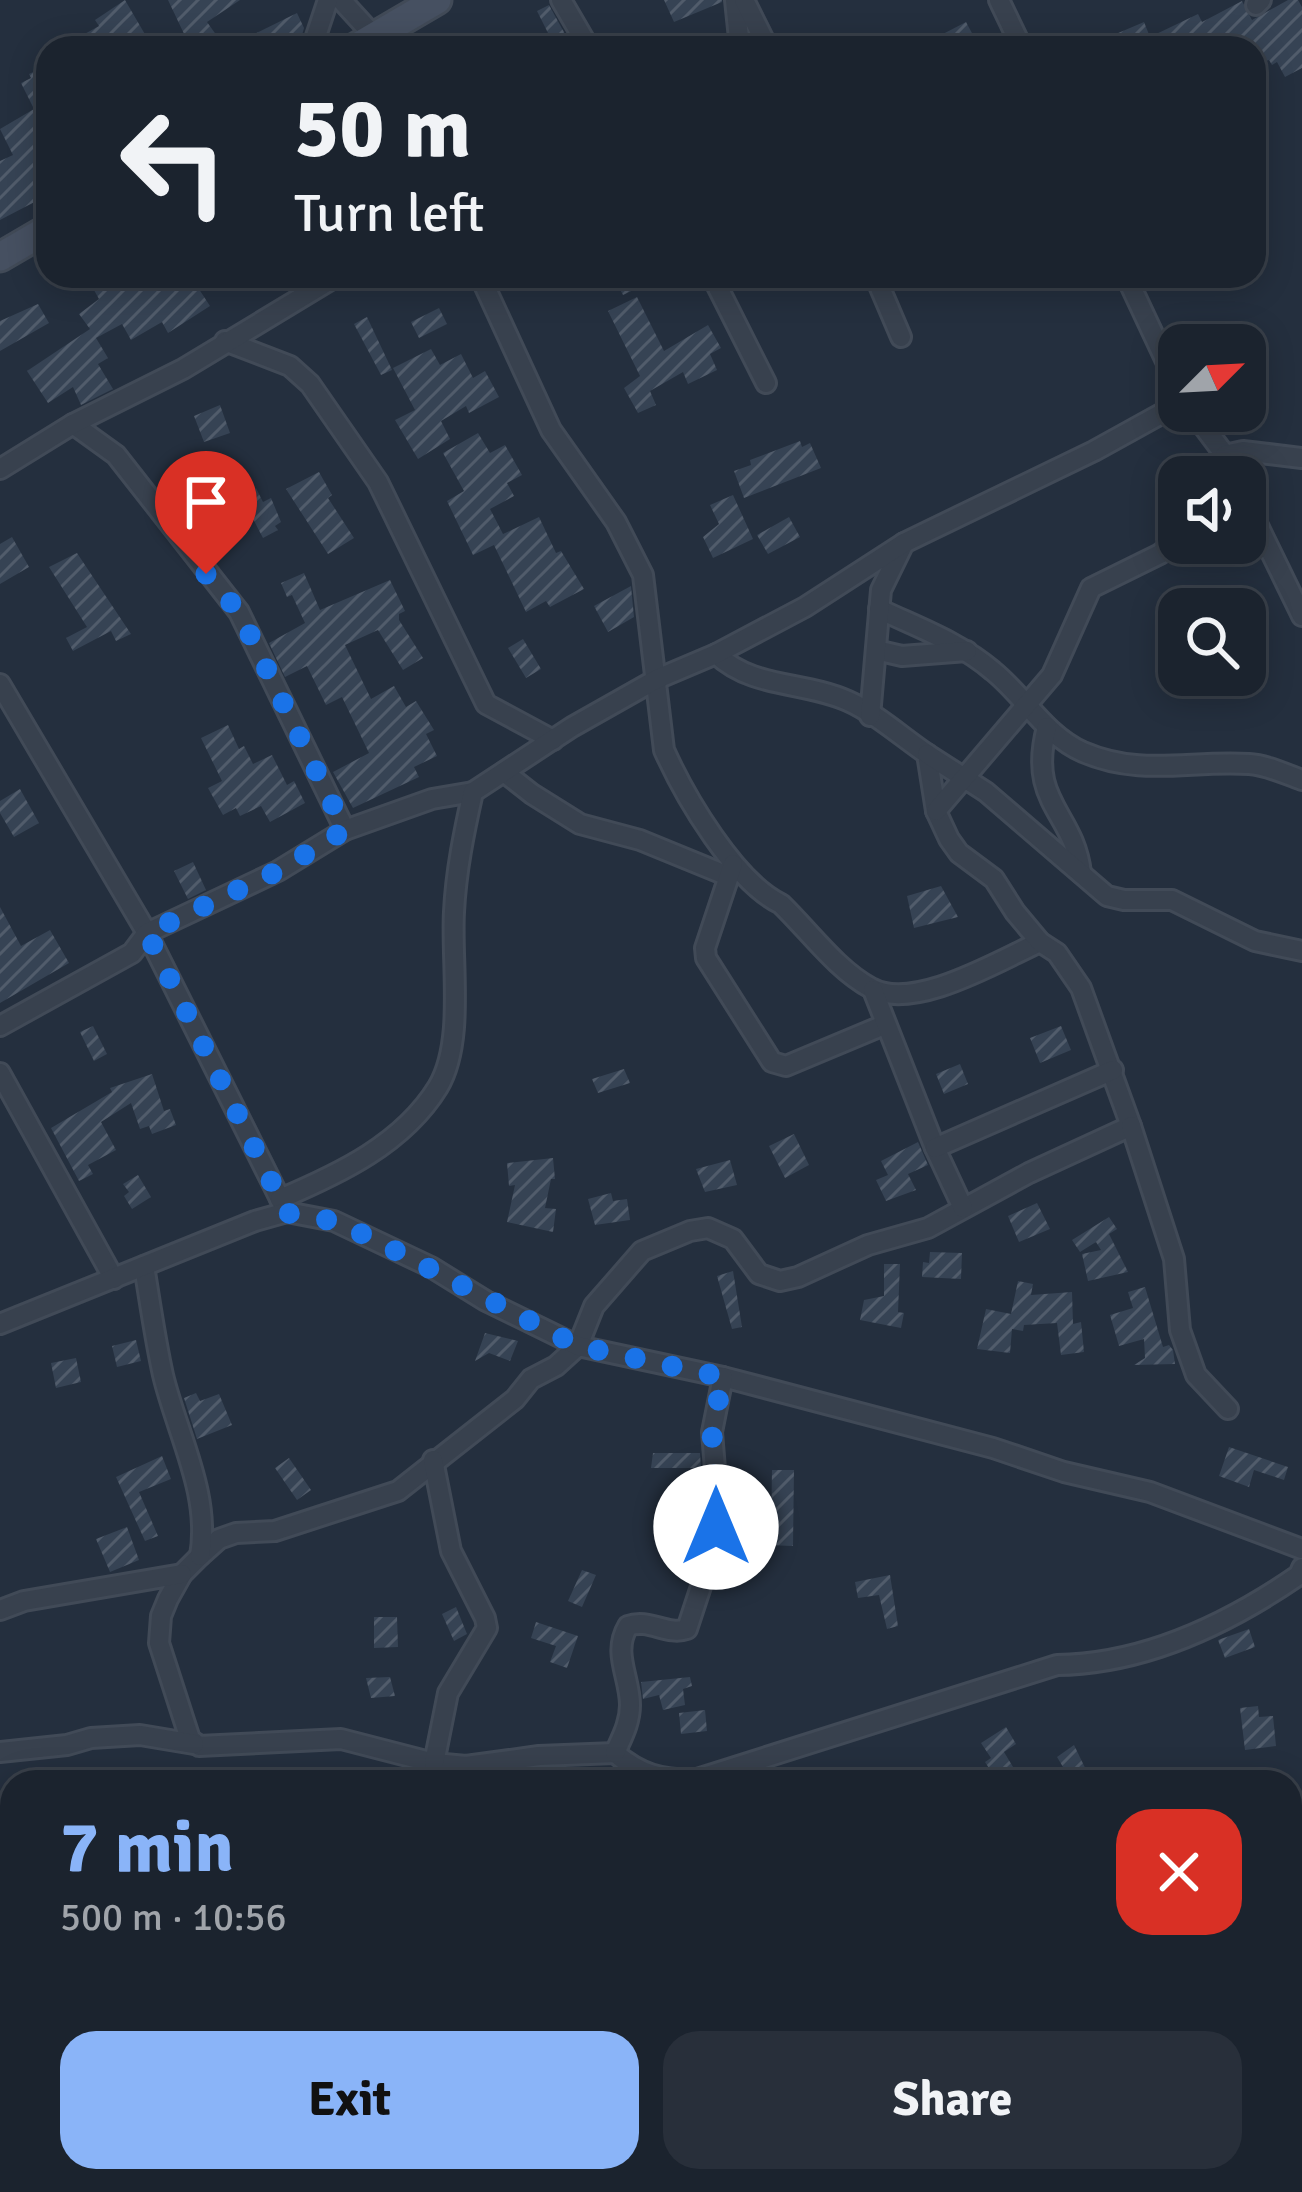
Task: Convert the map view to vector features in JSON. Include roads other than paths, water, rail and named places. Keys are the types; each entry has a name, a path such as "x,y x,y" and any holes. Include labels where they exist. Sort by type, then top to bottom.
{"main road":[{"path":"376,36 437,0"},
{"path":"0,257 36,236"}],"street":[{"path":"316,36 328,0"},
{"path":"341,0 357,36"},
{"path":"561,0 582,36"},
{"path":"739,0 740,36"},
{"path":"739,0 761,36"},
{"path":"999,0 1016,36"},
{"path":"0,469 74,424 183,369 317,288"},
{"path":"486,288 551,430 616,523 643,575 664,750 731,870 705,948 706,958 772,1062 786,1066 884,1025"},
{"path":"718,288 766,383"},
{"path":"880,288 901,337"},
{"path":"1132,288 1158,344"},
{"path":"226,341 290,366 310,384 378,482 486,704 553,740"},
{"path":"0,1027 132,953 147,933 278,871 345,830 432,799 473,792 657,679 805,607 904,543 1158,416"},
{"path":"74,424 116,455 239,612 345,830"},
{"path":"1208,432 1225,455 1243,451 1302,458"},
{"path":"1266,542 1302,616"},
{"path":"870,716 880,590 904,543"},
{"path":"936,811 1052,675 1091,588 1158,553"},
{"path":"879,609 967,651 1075,748 1108,760 1168,769 1257,764 1302,780"},
{"path":"876,650 902,656 967,651"},
{"path":"716,654 728,665 773,684 848,701 966,778 1107,896 1172,900 1255,940 1302,951"},
{"path":"0,685 147,933 284,1206 352,1229 578,1346 723,1377 1150,1492 1302,1549"},
{"path":"1047,727 1039,763 1044,785 1076,851 1081,873"},
{"path":"927,754 936,811 959,853 994,879 1081,988 1113,1070 1174,1259 1180,1330 1196,1375 1228,1409"},
{"path":"504,772 580,824 731,870 782,904 873,990 963,1208"},
{"path":"0,1324 284,1206 382,1145 438,1086 446,1067 455,1002 454,914 460,846 473,792"},
{"path":"873,990 895,993 940,988 1040,942"},
{"path":"935,1148 1113,1070"},
{"path":"0,1073 113,1279"},
{"path":"194,1744 159,1643 160,1616 182,1574 219,1539 275,1531 398,1491 515,1399 531,1379 556,1366 578,1346 595,1306 642,1251 709,1228 723,1232 759,1274 780,1281 798,1277 868,1245 928,1228 1131,1126"},
{"path":"144,1266 164,1376 199,1501 200,1556"},
{"path":"615,1753 630,1712 620,1654 623,1633 628,1626 643,1622 674,1631 687,1628 713,1550 717,1494 712,1432 723,1377"},
{"path":"434,1460 451,1551 487,1628 448,1693 434,1763"},
{"path":"726,1770 1057,1665 1100,1665 1132,1656 1239,1614 1299,1575 1302,1568"},
{"path":"0,1610 24,1601 182,1574"},
{"path":"0,1752 140,1736 194,1744 340,1739 434,1763 466,1766 539,1756 615,1753 635,1770"}]}
